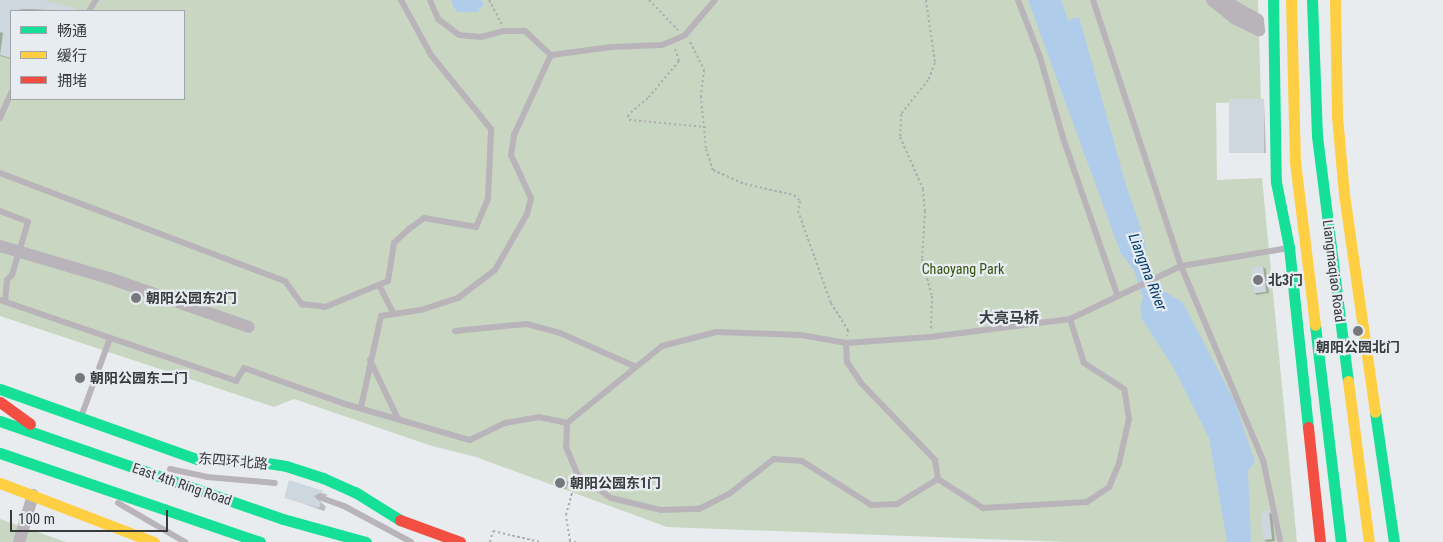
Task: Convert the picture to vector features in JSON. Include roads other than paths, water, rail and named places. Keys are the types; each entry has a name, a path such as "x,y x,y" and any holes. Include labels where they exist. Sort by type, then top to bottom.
{"main road":[{"path":"1273,0 1273,143 1276,182 1289,248 1320,542"},
{"name":"Liangmaqiao Road","path":"1291,0 1295,162 1341,542"},
{"name":"Liangmaqiao Road","path":"1312,0 1317,136 1369,542"},
{"path":"1335,0 1337,116 1344,194 1394,542"},
{"path":"1296,313 1320,369"},
{"name":"东四环北路","path":"0,389 197,460 255,461 323,478 355,492 399,520 460,542"},
{"path":"0,402 53,441"},
{"name":"East 4th Ring Road","path":"0,421 53,441 283,519 366,542"},
{"path":"0,453 87,485 260,542"},
{"path":"0,483 154,542"}],"street":[{"path":"1212,0 1234,18 1259,30 1258,20 1224,0"},
{"path":"0,246 249,327"},
{"path":"19,542 33,495"}],"lane":[{"path":"0,173 285,281 302,304 325,306 379,285 388,281 394,243 409,229 424,218 476,227 488,199 491,129 431,55 411,12 401,0"},
{"path":"430,0 438,19 459,35 481,37 504,30 524,31 551,54 662,45 685,35 715,0"},
{"path":"1018,0 1040,57 1064,138 1117,294"},
{"path":"1093,0 1180,266 1263,460 1280,540"},
{"path":"361,407 370,360 382,316 421,310 458,298 495,270 527,214 531,198 511,155 514,135 551,54"},
{"path":"0,118 10,95"},
{"path":"0,211 28,222 12,275 6,280 2,301 236,381 244,368 398,419 470,440 505,423 539,417 567,423 591,407 634,366 662,346 716,332 801,335 846,343 930,337 1070,319 1117,294 1180,266 1289,248"},
{"path":"379,285 393,313"},
{"path":"846,343 847,362 861,383 935,460 938,479 983,508 1087,502 1109,488 1119,462 1129,418 1124,389 1084,363 1070,319"},
{"path":"455,331 527,324 560,333 634,366"},
{"path":"80,418 110,338"},
{"path":"370,360 398,419"},
{"path":"567,423 566,447 578,475 611,498 660,510 699,508 729,494 774,459 802,461 871,505 897,504 938,479"},
{"path":"108,460 156,466"},
{"path":"165,468 207,477 274,483"},
{"path":"87,485 185,542"},
{"path":"319,497 344,506 412,542"}],"water":[{"path":"452,0 481,0 484,4 477,12 458,12 452,5"},
{"name":"Liangma River","path":"1028,0 1061,0 1068,20 1079,17 1126,185 1144,238 1147,262 1158,287 1183,303 1235,402 1255,462 1248,471 1251,542 1227,542 1209,438 1173,367 1142,319 1140,308 1143,297 1134,270 1121,254"}],"place":[{"name":"北3门","path":"1258,280"},
{"name":"朝阳公园东2门","path":"136,298"},
{"name":"朝阳公园北门","path":"1358,331"},
{"name":"朝阳公园东二门","path":"80,378"},
{"name":"朝阳公园东1门","path":"560,483"}],"district":[{"name":"大亮马桥","path":"1009,319"}],"park label":[{"name":"Chaoyang Park","path":"963,269"}]}
